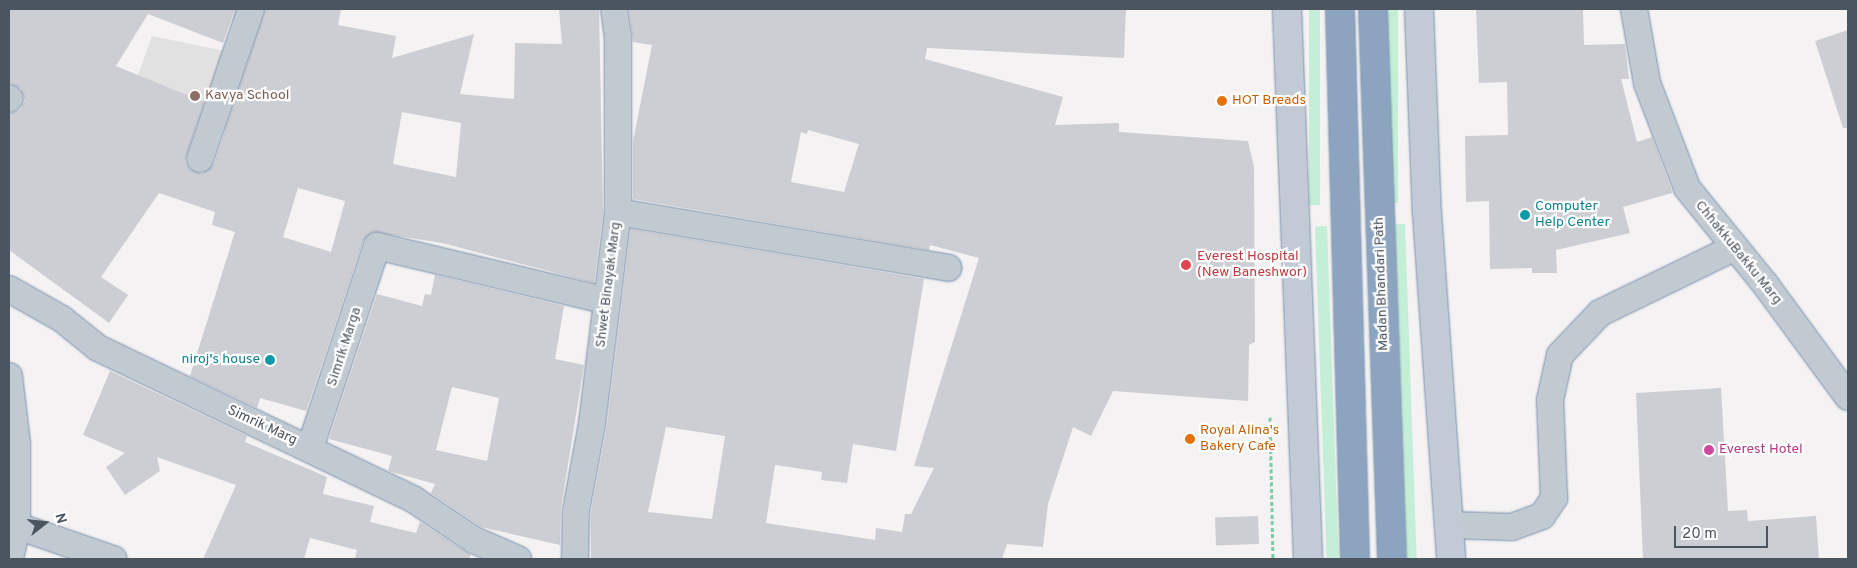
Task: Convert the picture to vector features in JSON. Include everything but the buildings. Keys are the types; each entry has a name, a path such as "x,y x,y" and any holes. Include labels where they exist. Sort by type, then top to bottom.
{"highway":[{"path":"1340,9 1355,559"},
{"name":"Madan Bhandari Path","path":"1373,9 1392,559"}],"street":[{"path":"200,159 251,9"},
{"name":"Shwet Binayak Marg","path":"575,559 576,510 607,301 618,212 618,37 614,9"},
{"path":"1287,9 1308,559"},
{"path":"1419,9 1427,213 1451,559"},
{"name":"ChhakkuBakku Marg","path":"1634,9 1647,83 1687,188 1848,397"},
{"path":"618,212 948,268"},
{"name":"Simrik Marga","path":"310,448 377,246 607,301"},
{"path":"1450,526 1512,527 1542,516 1554,498 1550,400 1560,355 1600,313 1734,248"},
{"name":"Simrik Marg","path":"9,289 62,319 98,348 413,499 474,540 518,559"},
{"path":"9,376 17,444 10,559"},
{"path":"13,526 111,559"}],"shaded area":[{"name":"Kavya School","path":"235,9 285,9 247,138 195,123 113,145 152,36 225,51"}],"green space":[{"path":"1309,9 1320,9 1320,205 1309,205"},
{"path":"1388,9 1398,9 1398,203 1388,203"},
{"path":"1395,224 1405,224 1417,559 1407,559"},
{"path":"1315,226 1327,226 1339,559 1327,559"}],"place":[{"name":"Kavya School","path":"195,96"},
{"name":"HOT Breads","path":"1222,101"},
{"name":"Computer Help Center","path":"1525,215"},
{"name":"Everest Hospital (New Baneshwor)","path":"1186,265"},
{"name":"niroj's house","path":"270,360"},
{"name":"Royal Alina's Bakery Cafe","path":"1190,439"},
{"name":"Everest Hotel","path":"1709,450"}]}
